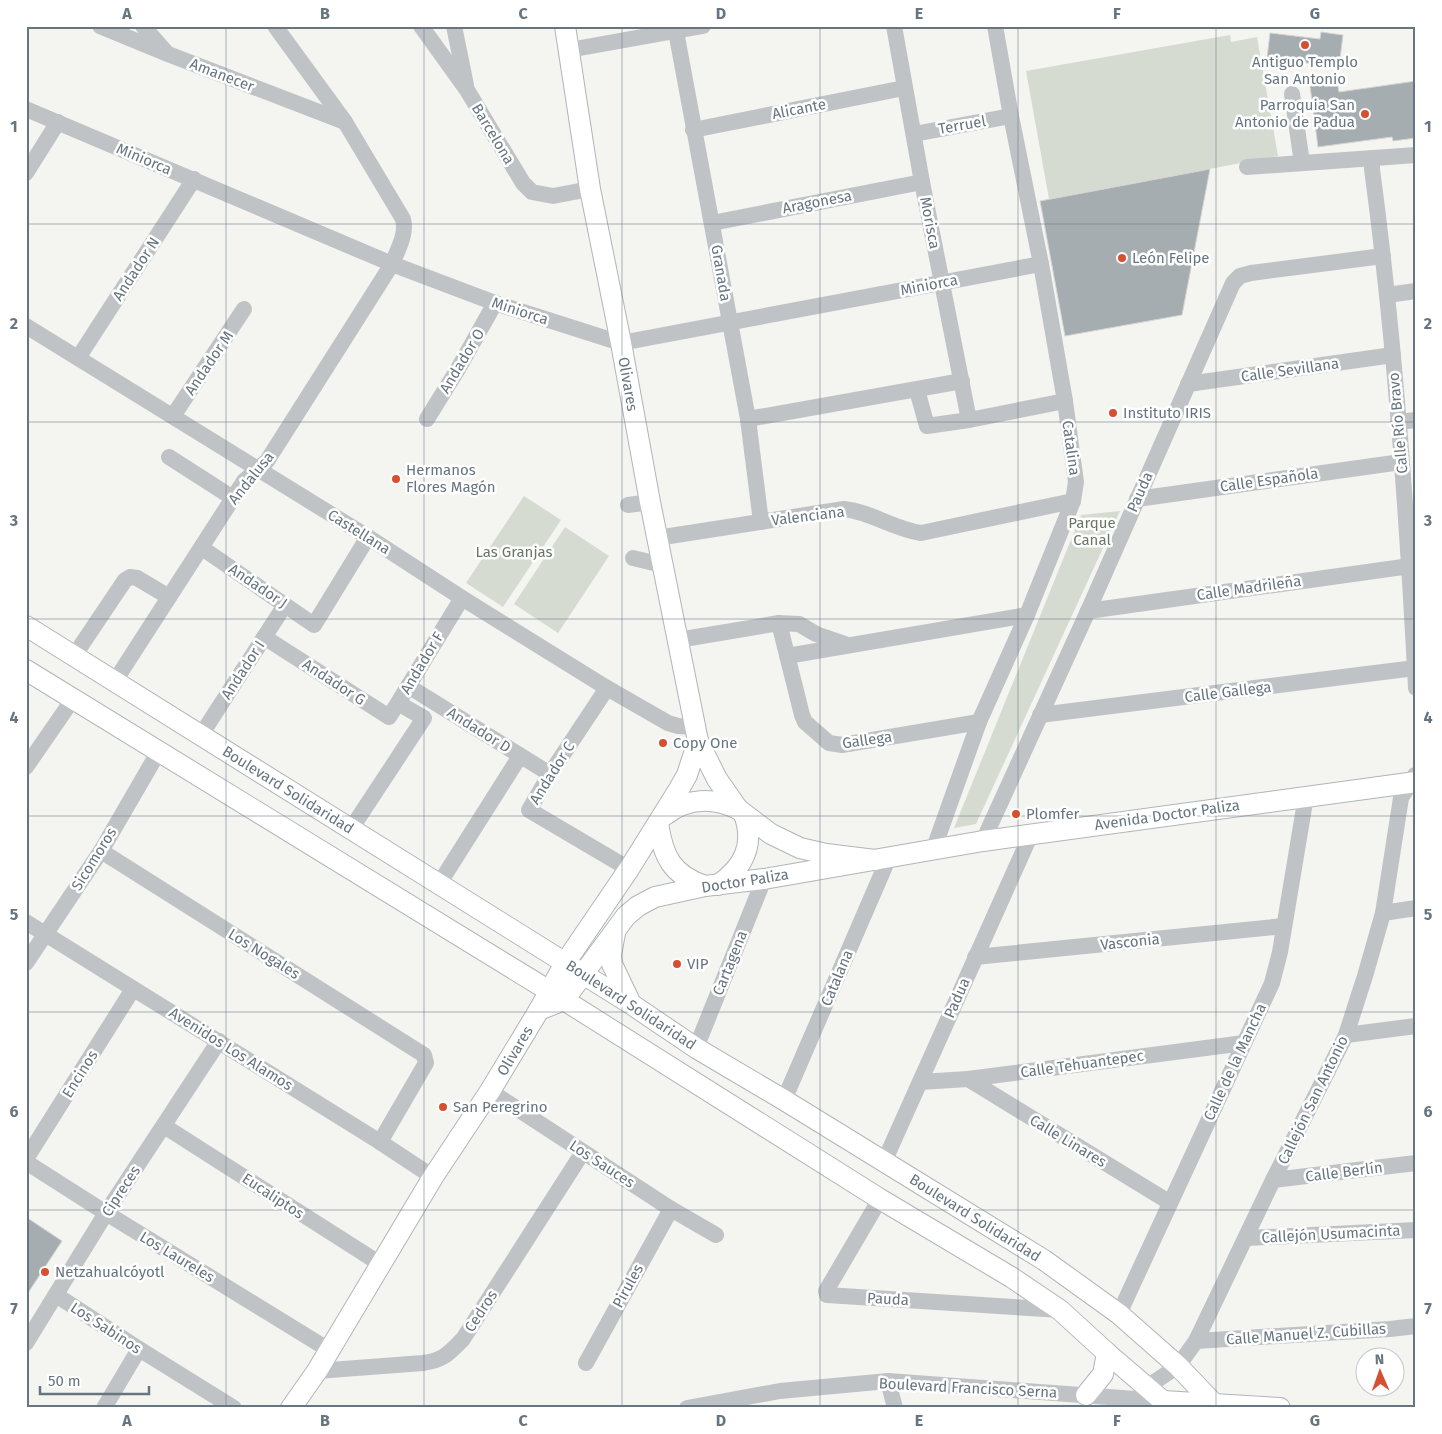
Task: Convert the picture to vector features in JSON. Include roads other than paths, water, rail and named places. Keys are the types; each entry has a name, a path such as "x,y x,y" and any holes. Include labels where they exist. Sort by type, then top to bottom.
{"main road":[{"name":"Olivares","path":"565,26 590,189 696,734 717,779 741,811 770,834 800,848 826,854 882,858"},
{"name":"Boulevard Solidaridad","path":"26,626 631,1004 696,1048 1044,1260 1119,1314 1178,1366 1216,1406"},
{"name":"Boulevard Solidaridad","path":"26,670 556,995 880,1200 1011,1277 1060,1310 1107,1354 1166,1404"},
{"name":"Olivares","path":"291,1408 317,1372 433,1177 490,1091 539,1010 556,995 565,963 629,869 687,775 696,734"},
{"name":"Avenida Doctor Paliza","path":"882,858 934,848 1414,780"},
{"path":"705,800 728,804 741,811 747,823 748,833 744,856 738,868 711,886 688,881 674,868 663,846 661,819 680,806 705,800"},
{"name":"Doctor Paliza","path":"556,995 583,975 626,916 647,900 711,886 764,879 882,858"},
{"path":"615,931 611,955 612,964 631,1004"},
{"path":"1086,1395 1103,1374 1107,1354"},
{"name":"Boulevard Francisco Serna","path":"1166,1404 1280,1408"}],"street":[{"name":"Amanecer","path":"100,26 346,122"},
{"path":"144,26 168,54"},
{"path":"275,26 346,122"},
{"name":"Barcelona","path":"421,26 467,90 523,184 532,192 554,196 590,189"},
{"path":"454,26 467,90"},
{"path":"569,50 675,29 703,26"},
{"name":"Morisca","path":"894,26 904,88 969,420"},
{"name":"Catalina","path":"934,848 979,722 1073,502 1076,482 1065,401 995,26"},
{"name":"Granada","path":"675,29 748,419 761,522"},
{"name":"Alicante","path":"693,130 904,88"},
{"path":"1292,94 1302,163"},
{"name":"Miniorca","path":"26,109 392,264 495,303 621,343 1040,264"},
{"name":"Terruel","path":"914,134 1011,116"},
{"path":"26,173 58,122"},
{"name":"Andalusa","path":"115,681 244,481 267,461 392,264 404,234 403,218 346,122"},
{"path":"1247,167 1416,155"},
{"name":"Calle Río Bravo","path":"1372,158 1384,256 1401,462 1412,559 1416,688"},
{"name":"Andador N","path":"78,358 194,179"},
{"name":"Aragonesa","path":"712,223 922,182"},
{"name":"Pauda","path":"983,841 1088,611 1233,283 1240,276 1384,256"},
{"path":"1387,295 1416,291"},
{"name":"Andador O","path":"427,419 495,303"},
{"name":"Andador M","path":"173,416 244,309"},
{"name":"Castellana","path":"26,326 259,469 607,688 668,723 696,734"},
{"name":"Calle Sevillana","path":"1188,384 1393,355"},
{"path":"748,419 962,382"},
{"path":"917,390 927,426 969,420 1065,401"},
{"path":"1398,422 1416,420"},
{"path":"168,457 233,498"},
{"name":"Calle Española","path":"1137,499 1401,462"},
{"path":"628,505 650,502"},
{"name":"Valenciana","path":"657,538 844,510 858,511 905,530 921,532 1073,502"},
{"name":"Andador J","path":"202,548 314,625 368,537"},
{"path":"633,558 662,566"},
{"name":"Calle Madrileña","path":"1088,611 1412,559"},
{"path":"74,656 125,580 130,577 136,578 168,597"},
{"name":"Andador F","path":"351,829 424,718 398,703 462,598"},
{"name":"Andador I","path":"201,735 285,605"},
{"path":"786,656 1026,615"},
{"path":"678,640 792,622 816,634 848,644"},
{"name":"Gallega","path":"779,623 786,656 805,722 829,743 842,745 979,722"},
{"name":"Andador G","path":"264,637 389,717 398,703"},
{"name":"Calle Gallega","path":"1040,715 1415,668"},
{"name":"Andador D","path":"408,686 550,774"},
{"name":"Andador C","path":"607,688 550,774 529,810 629,869"},
{"path":"26,767 73,699"},
{"name":"Sicomoros","path":"26,964 101,851 159,751"},
{"path":"439,884 520,756"},
{"name":"Callejón San Antonio","path":"1147,1387 1178,1366 1196,1342 1273,1180 1346,1036 1383,913 1401,798 1414,780"},
{"name":"Calle de la Mancha","path":"1119,1314 1169,1202 1272,983 1284,926 1306,796"},
{"name":"Padua","path":"884,1162 1031,834"},
{"name":"Los Nogales","path":"101,851 424,1055 426,1063 380,1142"},
{"name":"Catalana","path":"784,1100 882,858"},
{"name":"Cartagena","path":"696,1048 764,879"},
{"path":"1383,913 1416,908"},
{"name":"Avenidos Los Alamos","path":"26,922 219,1041 433,1177"},
{"name":"Vasconia","path":"975,957 1284,926"},
{"name":"Encinos","path":"26,1160 133,989"},
{"path":"1346,1036 1416,1026"},
{"name":"Cipreces","path":"26,1343 106,1214 219,1041"},
{"name":"Calle Tehuantepec","path":"920,1082 968,1080 1244,1043"},
{"name":"Calle Linares","path":"968,1080 1169,1202"},
{"name":"Los Sauces","path":"490,1091 671,1209 716,1235"},
{"name":"Eucaliptos","path":"164,1126 382,1265"},
{"name":"Cedros","path":"317,1372 438,1361 449,1353 463,1339 583,1152"},
{"name":"Los Laureles","path":"26,1160 106,1214 329,1350"},
{"name":"Calle Berlín","path":"1273,1180 1416,1163"},
{"name":"Pauda","path":"880,1200 826,1291 827,1295 1060,1310"},
{"name":"Pirules","path":"586,1363 671,1209"},
{"name":"Callejón Usumacinta","path":"1247,1238 1416,1230"},
{"name":"Los Sabinos","path":"56,1296 139,1350 234,1408"},
{"name":"Calle Manuel Z. Cubillas","path":"1196,1342 1416,1326"},
{"path":"104,1408 139,1350"},
{"path":"888,1381 895,1408"},
{"name":"Boulevard Francisco Serna","path":"687,1408 780,1391 888,1381 1086,1395 1166,1404"}],"place":[{"name":"Antiguo Templo San Antonio","path":"1305,45"},
{"name":"Parroquia San Antonio de Padua","path":"1365,114"},
{"name":"León Felipe","path":"1122,258"},
{"name":"Instituto IRIS","path":"1113,413"},
{"name":"Hermanos Flores Magón","path":"396,479"},
{"name":"Copy One","path":"663,743"},
{"name":"Plomfer","path":"1016,814"},
{"name":"VIP","path":"677,964"},
{"name":"San Peregrino","path":"443,1107"},
{"name":"Netzahualcóyotl","path":"45,1272"}],"park label":[{"name":"Parque Canal","path":"1092,532"},
{"name":"Las Granjas","path":"514,552"}]}
